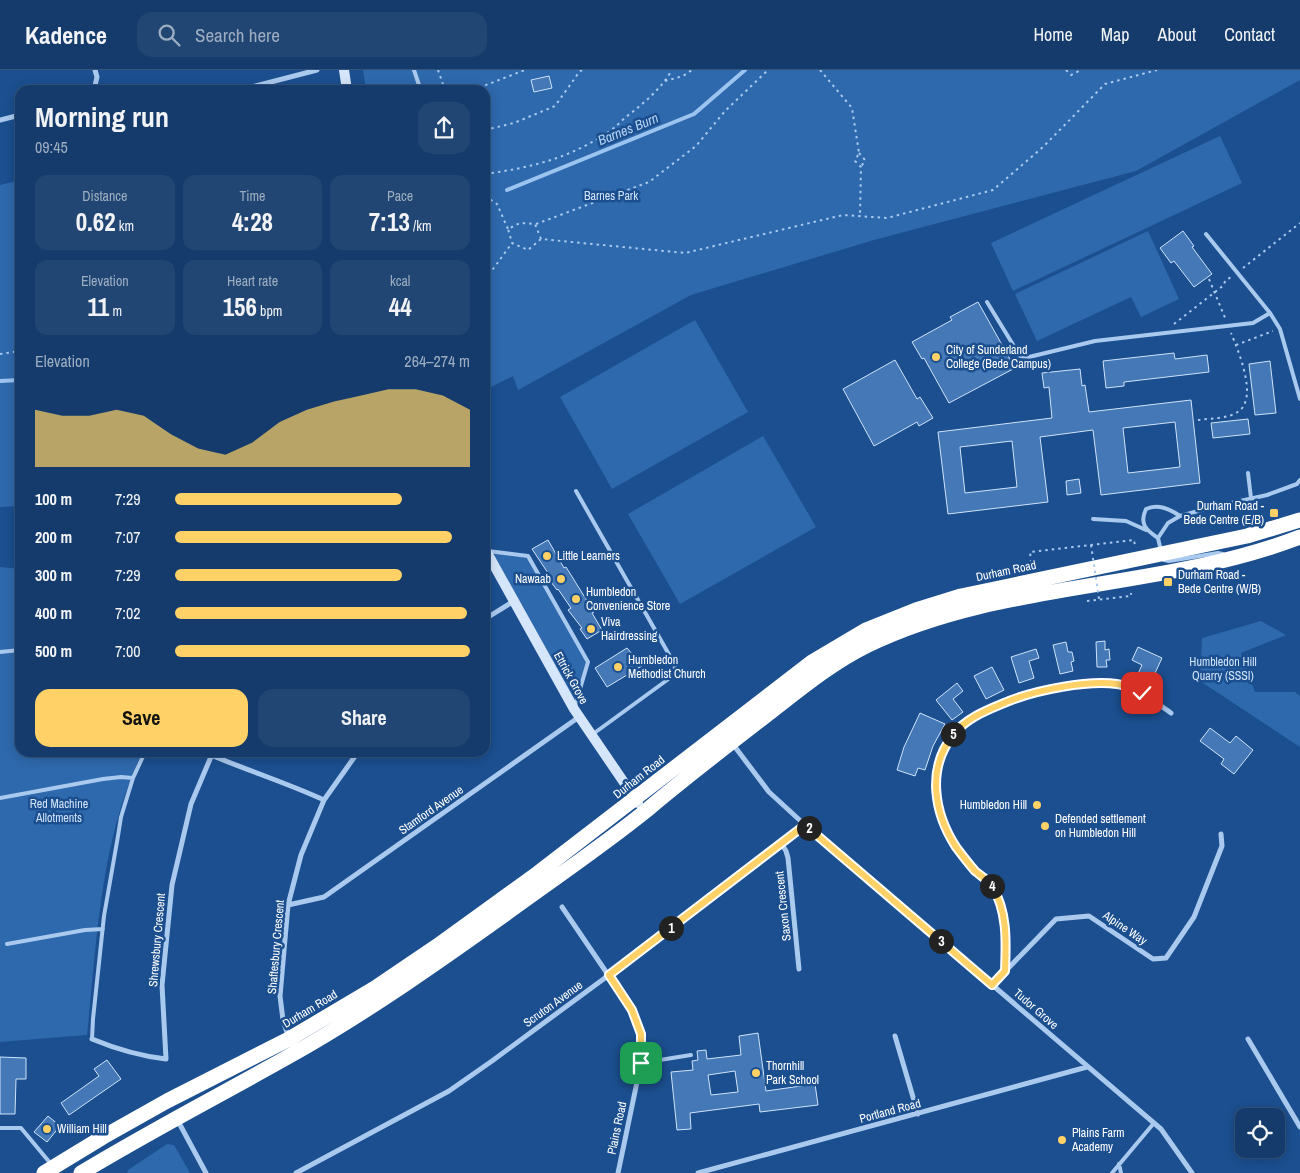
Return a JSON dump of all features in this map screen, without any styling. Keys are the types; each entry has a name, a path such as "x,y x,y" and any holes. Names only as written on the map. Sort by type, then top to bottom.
{"highway":[{"name":"Durham Road","path":"48,1170 167,1101 289,1039 375,988 640,806 683,779 727,736 812,662 866,630 916,610 961,596 1247,536 1300,520"},
{"name":"Durham Road","path":"727,736 864,647 924,622 964,610 1234,557 1300,537"},
{"name":"Durham Road","path":"81,1173 308,1045 382,1000 445,957 640,806"},
{"path":"167,1101 176,1118"}],"street":[{"path":"95,70 97,77 95,85"},
{"path":"259,85 317,70"},
{"path":"344,70 346,85"},
{"path":"0,120 15,116"},
{"name":"Ettrick Grove","path":"490,559 576,713 640,806"},
{"path":"490,616 514,601"},
{"path":"1005,971 1006,930 1000,904 992,885 975,870 957,848 942,823 936,799 935,775 943,752 954,734 970,720 986,711 1020,697 1089,683 1119,684 1142,693 1171,713"},
{"name":"Stamford Avenue","path":"288,905 324,897 576,713"},
{"name":"Tudor Grove","path":"727,736 769,792 805,825 1161,1129 1192,1173"},
{"name":"Shrewsbury Crescent","path":"92,1039 138,1055 166,1059 162,986 172,885 191,804 211,757"},
{"path":"218,757 241,768 269,776 324,800"},
{"name":"Shaftesbury Crescent","path":"289,1039 282,1020 280,996 288,905 301,855 324,800 354,757"},
{"name":"Scruton Avenue","path":"296,1173 449,1091 609,975 805,825"},
{"name":"Alpine Way","path":"992,985 1056,919 1089,916 1153,959 1166,958 1194,918 1222,846 1221,834"},
{"name":"Saxon Crescent","path":"782,843 788,858 800,969"},
{"name":"Plains Road","path":"562,907 632,1010 641,1034 641,1063 618,1173"},
{"path":"895,1036 918,1114"},
{"path":"1248,1039 1300,1127"},
{"name":"Portland Road","path":"698,1173 1087,1067"},
{"path":"176,1118 206,1173"}],"lane":[{"path":"414,70 419,85"},
{"path":"1206,234 1270,313 1280,329 1300,399"},
{"path":"987,302 1020,356 1029,357 1095,341 1253,322 1270,313"},
{"path":"1248,473 1251,498"},
{"path":"1158,538 1168,523 1180,516 1251,498 1297,484 1300,480"},
{"path":"576,491 675,665 674,675 591,735"},
{"path":"1146,530 1143,516 1146,509 1152,506 1160,506 1180,516"},
{"path":"1093,518 1126,521 1146,530 1158,538 1164,560 1169,561 1218,553 1234,557"},
{"path":"490,551 528,556 588,662 576,713"},
{"path":"0,652 15,650"},
{"path":"92,1039 92,1019 103,929 121,817 133,778 143,757"},
{"path":"0,798 103,779 133,778"},
{"path":"7,944 85,930 103,929"},
{"path":"641,1063 691,1055"},
{"path":"1112,1173 1154,1123"},
{"path":"0,1128 21,1128 48,1170"},
{"path":"1119,1164 1121,1173"}],"path":[{"path":"438,70 443,85"},
{"path":"486,85 525,70"},
{"path":"490,129 514,123 554,106 580,71 583,70"},
{"path":"490,173 548,162 606,134 647,101 665,82 672,70"},
{"path":"665,82 683,76 692,70"},
{"path":"508,229 520,223 535,224 650,182 696,146 725,111 768,70"},
{"path":"820,70 852,108 859,152 865,160 860,167 860,216"},
{"path":"1066,70 1071,75 1081,70"},
{"path":"512,243 528,250 541,239 686,253 843,215 887,218 993,190 1043,147 1105,84 1157,70"},
{"path":"859,152 854,161 860,167"},
{"path":"490,199 497,204 512,243"},
{"path":"535,224 541,239"},
{"path":"490,273 512,243"},
{"path":"1198,420 1229,416 1241,410 1246,400 1243,362 1209,279"},
{"path":"1236,345 1280,329"},
{"path":"0,354 15,351"},
{"path":"1034,581 1030,552 1120,541"},
{"path":"1092,545 1099,600"}],"green space":[{"name":"Barnes Park","path":"363,70 1300,70 1300,80 1136,171 874,240 691,295 518,390 513,376 490,388 490,85 365,85"},
{"path":"1220,136 1242,183 1013,291 991,243"},
{"path":"15,181 15,506 0,507 0,185"},
{"path":"1148,231 1179,299 1141,317 1131,297 1037,341 1015,294"},
{"path":"695,320 748,412 612,489 560,397"},
{"path":"763,436 816,527 680,604 628,514"},
{"path":"490,551 528,556 588,662 574,709 490,559"},
{"name":"Red Machine Allotments","path":"0,567 15,568 15,757 140,757 128,786 117,821 102,891 87,1035 0,1042"},
{"name":"Humbledon Hill Quarry (SSSI)","path":"1261,621 1286,635 1241,653 1255,692 1295,692 1300,696 1300,747 1200,681 1202,638"},
{"path":"167,1144 174,1145 190,1173 127,1173 128,1170"}],"building":[{"path":"549,76 552,88 534,92 531,80"},
{"path":"1183,231 1212,274 1194,287 1174,261 1171,263 1160,248"},
{"path":"978,302 1015,368 949,403 924,358 922,359 912,342 952,320 950,317"},
{"path":"1174,353 1175,359 1207,355 1209,372 1124,382 1124,386 1106,388 1103,361"},
{"path":"895,360 917,399 920,397 933,418 919,426 917,422 874,446 843,389"},
{"path":"1270,361 1276,413 1255,415 1249,364"},
{"path":"1080,369 1082,386 1085,385 1089,412 1191,400 1200,483 1101,495 1093,430 1040,437 1048,502 948,514 938,432 1052,418 1049,387 1044,388 1042,373","holes":["1175,422 1180,467 1128,473 1123,428","1012,441 1017,487 965,493 960,447"]},
{"path":"1248,419 1250,434 1213,438 1211,423"},
{"path":"1079,479 1081,493 1067,495 1066,481"},
{"path":"548,540 564,568 566,567 594,612 592,613 602,630 587,639 580,629 582,628 568,610 571,608 548,578 550,576 532,549"},
{"path":"1105,641 1105,650 1109,649 1110,660 1106,660 1107,667 1097,667 1096,642"},
{"path":"1066,642 1068,652 1072,652 1074,661 1071,662 1073,671 1060,674 1053,645"},
{"path":"1138,647 1162,658 1150,684 1136,678 1142,665 1132,660"},
{"name":"Humbledon Methodist Church","path":"627,648 642,666 607,687 595,668"},
{"path":"1036,649 1039,658 1029,661 1034,678 1019,683 1011,657"},
{"path":"992,667 1004,690 986,699 974,676"},
{"path":"957,683 963,691 953,699 963,712 952,720 936,700"},
{"path":"920,713 945,724 933,746 925,770 918,768 915,776 897,770 904,747"},
{"path":"1210,728 1230,743 1236,736 1253,750 1234,774 1221,764 1224,759 1200,741"},
{"path":"758,1033 766,1091 815,1084 818,1105 760,1112 759,1104 690,1113 691,1129 677,1130 671,1072 693,1070 692,1061 698,1060 697,1051 706,1050 707,1059 741,1055 739,1036","holes":["735,1071 738,1092 711,1095 708,1075"]},
{"path":"0,1057 26,1058 26,1079 16,1079 15,1114 0,1114"},
{"path":"107,1060 121,1079 69,1115 61,1103 99,1076 94,1069"},
{"name":"William Hill","path":"48,1116 60,1126 47,1142 34,1132"}],"waterway":[{"name":"Barnes Burn","path":"507,190 694,114 745,70"},
{"name":"Barnes Burn","path":"0,381 15,380"}],"place":[{"name":"City of Sunderland College (Bede Campus)","path":"936,357"},
{"name":"Durham Road - Bede Centre (E/B)","path":"1274,513"},
{"name":"Little Learners","path":"547,556"},
{"name":"Nawaab","path":"561,579"},
{"name":"Durham Road - Bede Centre (W/B)","path":"1168,582"},
{"name":"Humbledon Convenience Store","path":"576,599"},
{"name":"Viva Hairdressing","path":"591,629"},
{"name":"Humbledon Methodist Church","path":"618,667"},
{"name":"Humbledon Hill","path":"1037,805"},
{"name":"Defended settlement on Humbledon Hill","path":"1045,826"},
{"name":"Thornhill Park School","path":"756,1073"},
{"name":"William Hill","path":"47,1129"},
{"name":"Plains Farm Academy","path":"1062,1140"}],"route":[{"path":"641,1063 641,1034 632,1010 609,975 805,825 992,985 1005,971 1006,930 1000,904 992,885 975,870 957,848 942,823 936,799 935,775 943,752 954,734 970,720 1020,697 1089,683 1119,684 1142,693"}]}
